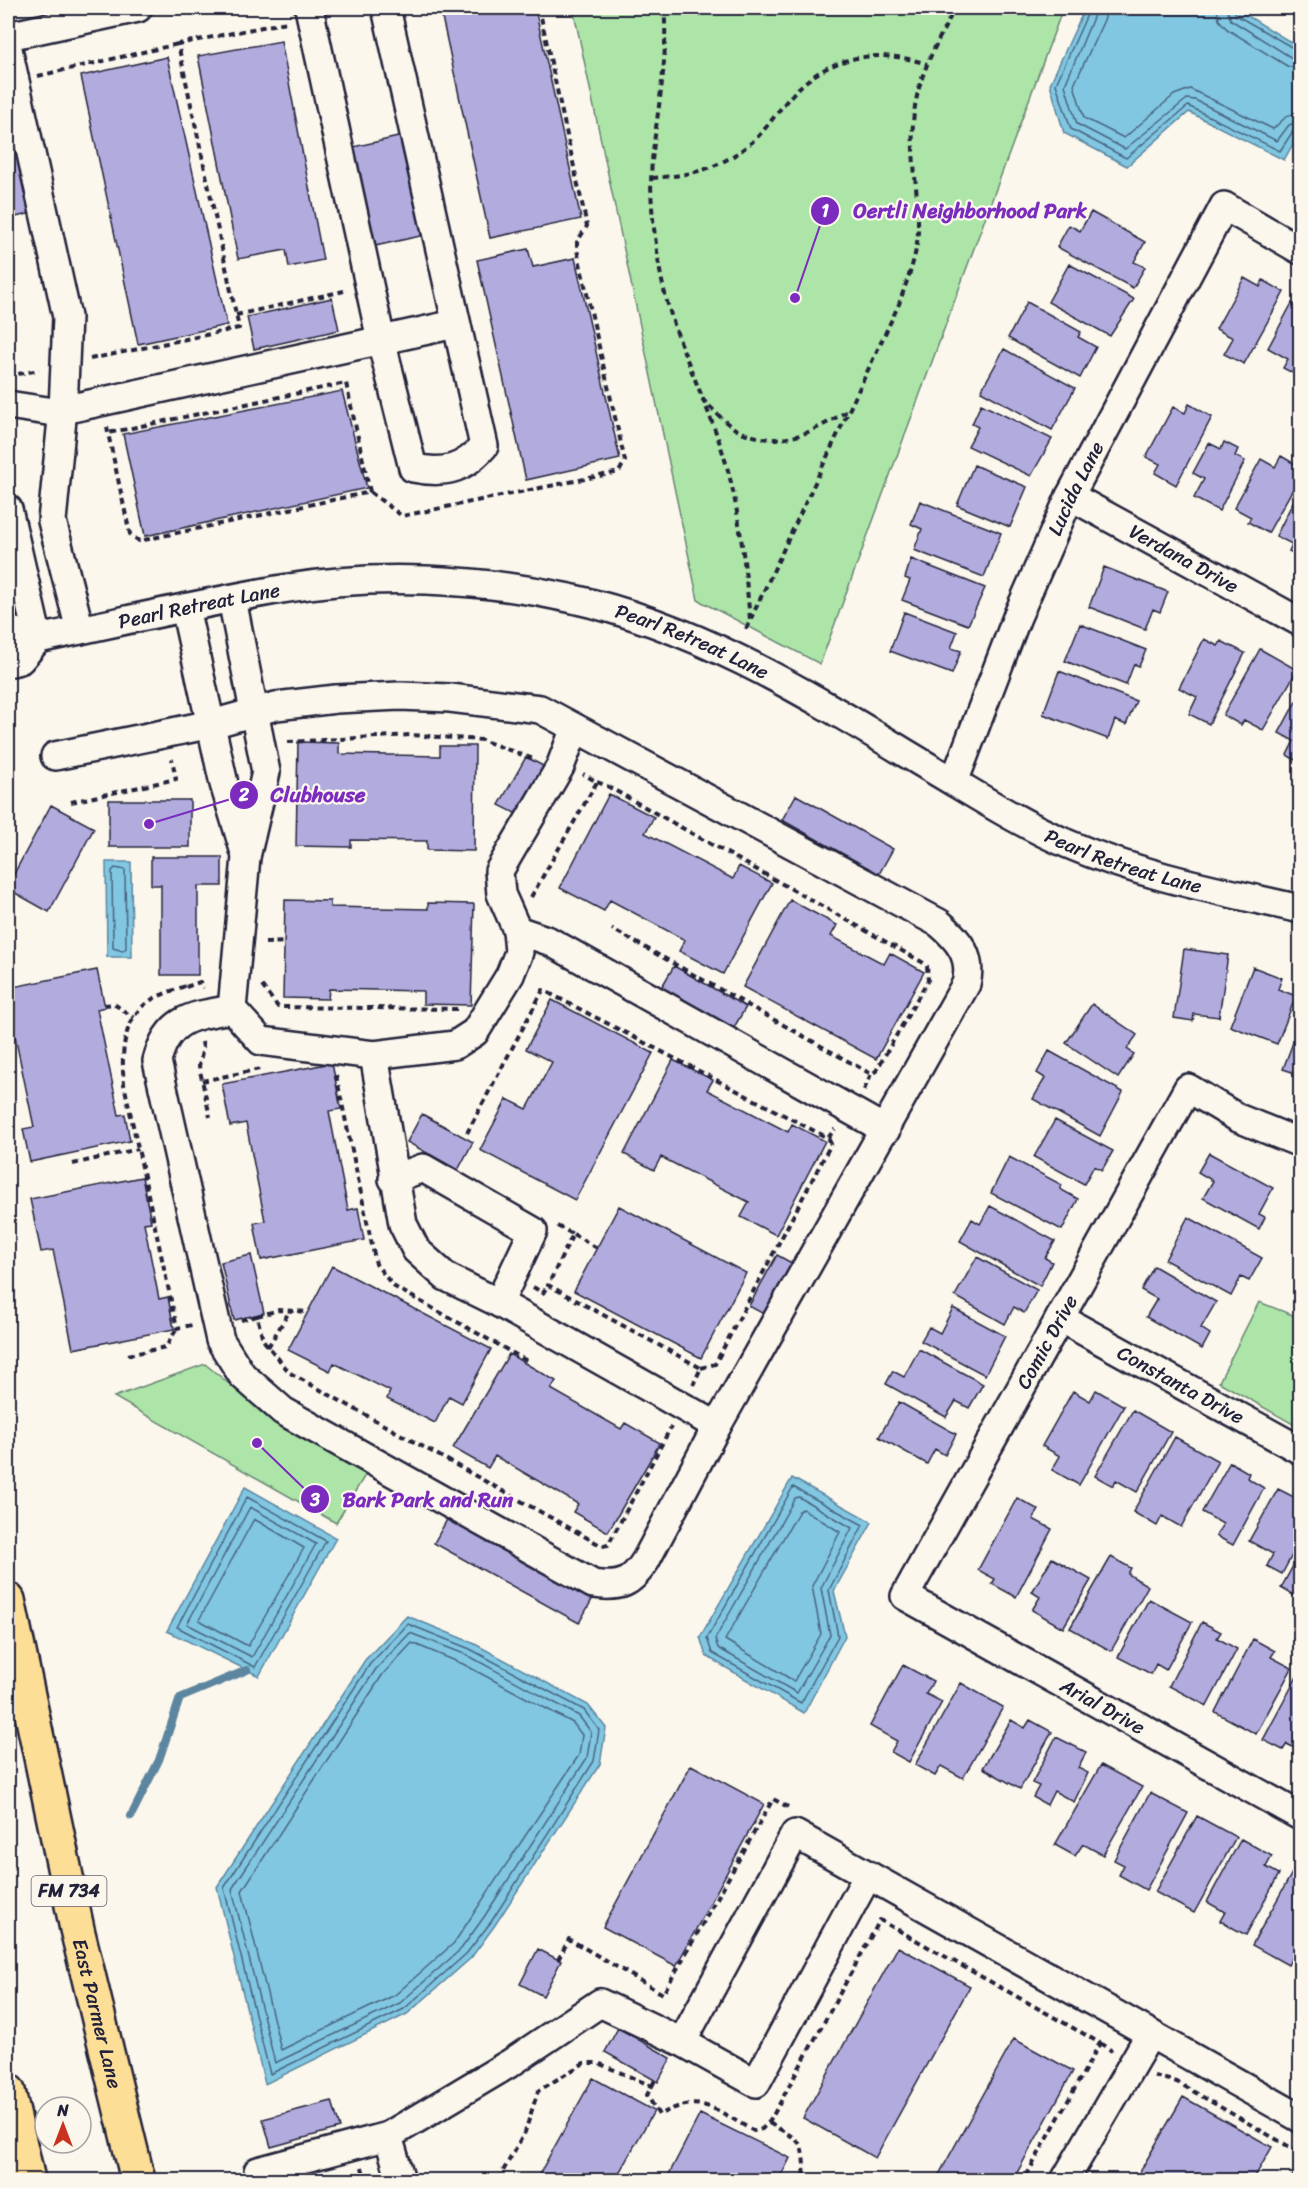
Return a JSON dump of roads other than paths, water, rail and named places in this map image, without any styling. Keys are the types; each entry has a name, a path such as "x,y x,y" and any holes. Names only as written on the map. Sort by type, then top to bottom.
{"main road":[{"name":"East Parmer Lane","path":"8,1600 77,1929 138,2181"},
{"path":"8,2091 28,2181"}],"street":[{"path":"8,36 138,8"},
{"path":"300,14 413,468 435,472 469,463 484,446 386,8"},
{"path":"8,49 67,317 63,410 52,521 80,630"},
{"name":"Lucida Lane","path":"954,782 1017,617 1070,496 1224,206 1300,249"},
{"path":"8,405 54,412 455,324"},
{"name":"Verdana Drive","path":"1070,496 1300,622"},
{"path":"8,509 38,639 20,660 8,663"},
{"name":"Pearl Retreat Lane","path":"8,630 38,639 185,608 326,583 419,581 521,589 619,611 675,630 751,663 954,782 1058,839 1108,859 1183,881 1300,909"},
{"path":"232,599 266,772 246,857 232,1009 261,1041 374,1055 455,1045 475,1032 510,975 519,952 517,930 501,894 500,871 560,767 575,728"},
{"path":"185,608 224,784 246,857"},
{"path":"55,756 212,724 276,706 336,699 400,696 450,698 540,709 939,922 956,937 968,961 966,984 886,1130 717,1426 638,1574 616,1587 593,1584 284,1411 242,1376 220,1340 157,1061 162,1040 190,1016 232,1009"},
{"path":"517,930 549,941 886,1130"},
{"path":"374,1055 393,1179 403,1224 416,1250 446,1277 499,1303 717,1426"},
{"name":"Comic Drive","path":"905,1596 1188,1088 1238,1118 1300,1143"},
{"path":"393,1179 423,1168 533,1231 499,1303"},
{"name":"Constanta Drive","path":"1060,1318 1300,1450"},
{"name":"Arial Drive","path":"905,1596 1300,1816"},
{"path":"682,2042 795,1833 1300,2118"},
{"path":"258,2171 388,2136 512,2062 600,2003 682,2042 756,2083 868,1875"},
{"path":"1065,2181 1150,2034"},
{"path":"388,2136 401,2181"}],"water":[{"path":"1085,8 1235,8 1300,48 1300,131 1284,160 1189,112 1127,166 1064,133 1050,84"},
{"path":"106,862 131,862 132,957 107,957"},
{"path":"792,1478 872,1522 834,1591 845,1636 804,1713 706,1656 700,1637"},
{"path":"245,1487 336,1538 259,1676 167,1631"},
{"path":"407,1616 473,1643 588,1705 606,1728 600,1764 471,1958 407,2014 265,2084 217,1887 365,1660"}],"waterway":[{"path":"131,1816 159,1760 180,1698 247,1670"}],"place":[{"name":"Oertli Neighborhood Park","path":"795,298"},
{"name":"Clubhouse","path":"149,824"},
{"name":"Bark Park and Run","path":"257,1443"}]}
